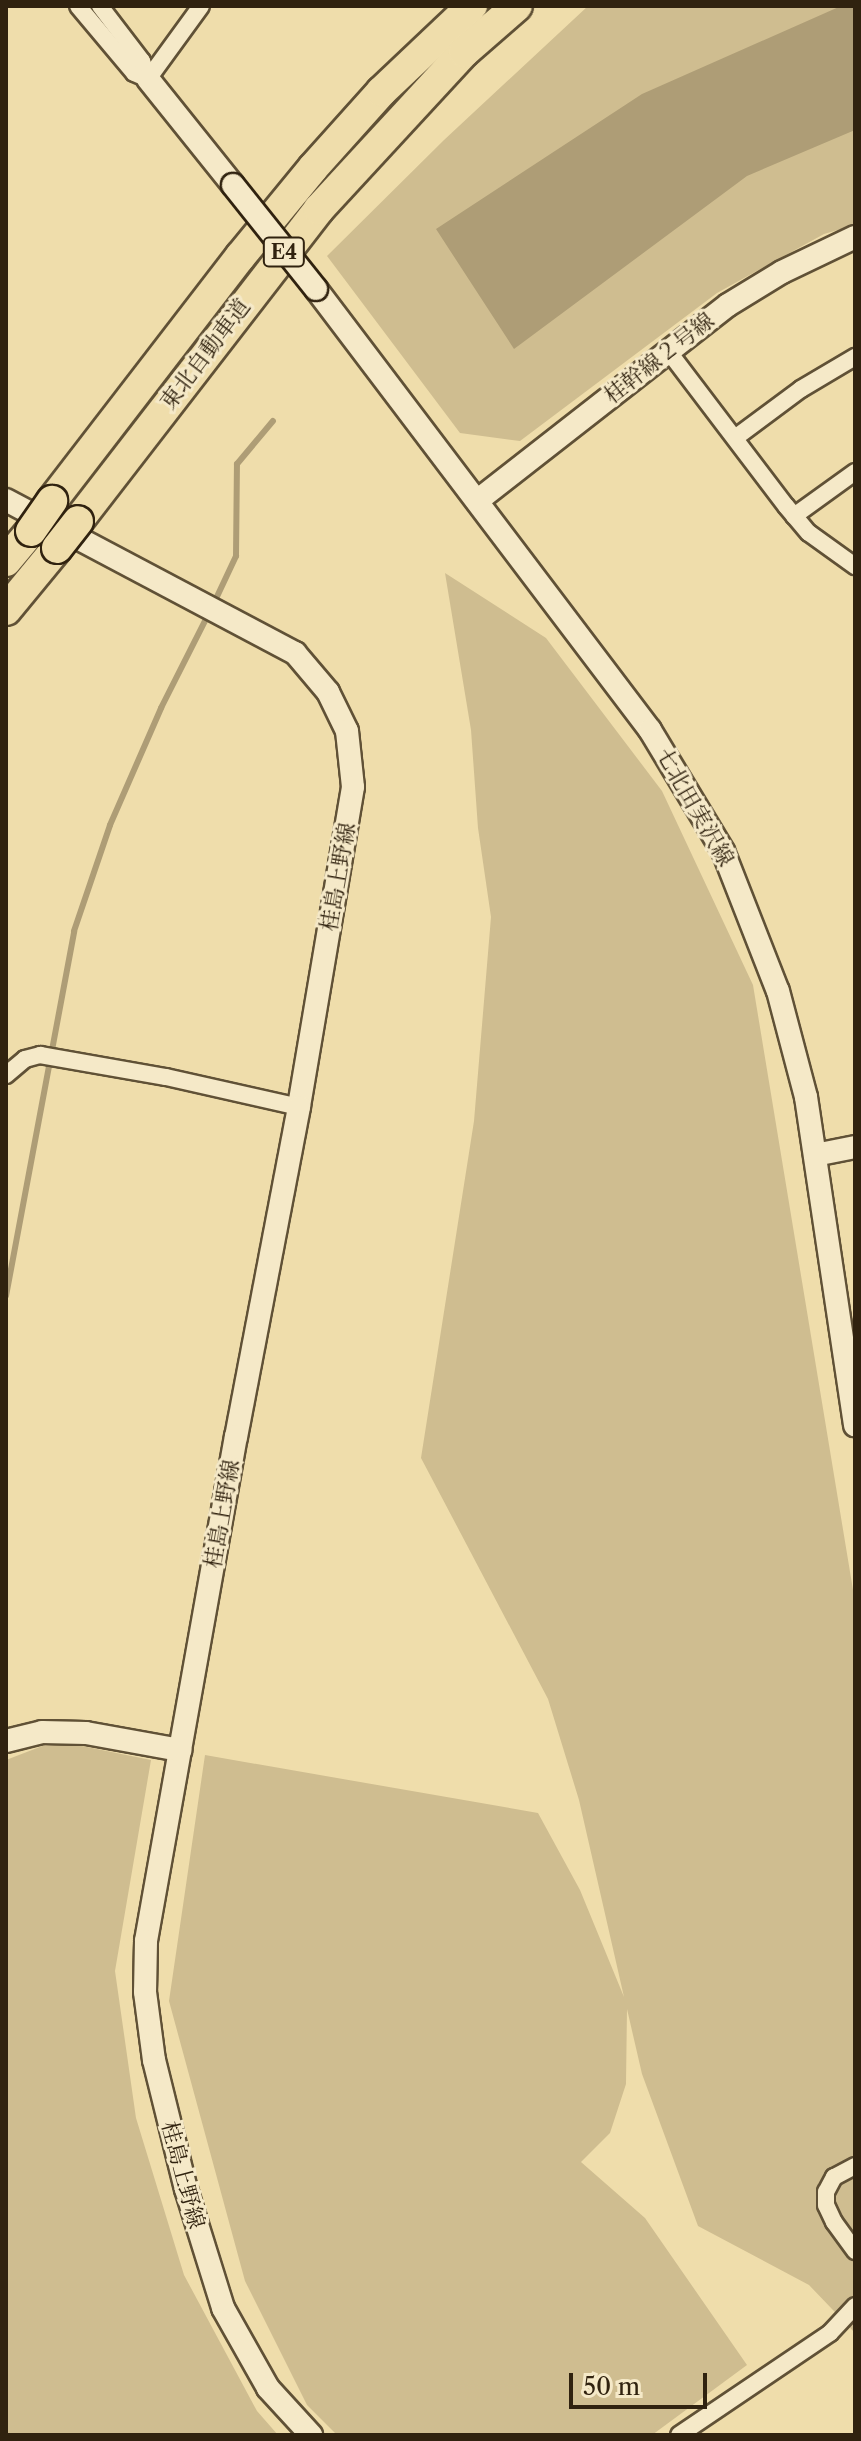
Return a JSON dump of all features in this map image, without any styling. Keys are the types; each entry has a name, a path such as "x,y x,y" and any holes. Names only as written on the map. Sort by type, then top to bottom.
{"highway":[{"name":"東北自動車道","path":"6,561 240,257 313,168 382,91 472,6"},
{"name":"東北自動車道","path":"6,610 319,209 453,63 517,6"}],"street":[{"path":"78,6 134,73 148,79"},
{"path":"100,6 142,61 148,79"},
{"path":"148,79 199,7"},
{"name":"七北田実沢線","path":"148,79 316,289 650,730 723,851 778,991 806,1097 855,1425"},
{"name":"桂幹線２号線","path":"477,501 754,289 855,237"},
{"path":"669,352 794,516 809,533 855,566"},
{"path":"735,438 801,389 855,357"},
{"path":"794,516 855,472"},
{"name":"桂島上野線","path":"6,500 295,653 328,692 347,731 353,787 299,1107 146,1941 145,1992 154,2060 186,2189 223,2308 268,2388 311,2435"},
{"path":"6,1075 25,1059 40,1055 166,1077 299,1107"},
{"path":"815,1155 855,1147"},
{"path":"6,1741 42,1732 86,1733 180,1750"},
{"path":"855,2166 834,2177 826,2192 826,2205 855,2251"},
{"path":"679,2435 830,2333 855,2306"}],"shaded area":[{"path":"588,6 855,6 855,225 824,234 717,293 520,441 460,433 327,256 444,140"},
{"path":"841,6 855,6 855,130 747,176 514,349 436,229 642,94"},
{"path":"445,573 546,638 662,791 753,985 855,1602 855,2333 809,2285 698,2226 642,2074 627,2009 626,2084 610,2133 581,2162 645,2218 747,2365 652,2435 337,2435 307,2405 245,2281 169,2001 205,1755 538,1813 580,1890 624,1997 579,1800 548,1699 421,1458 474,1121 491,917 478,828 471,730"},
{"path":"45,1745 82,1746 151,1760 115,1971 136,2118 184,2275 257,2411 278,2435 6,2435 6,1760"}],"waterway":[{"path":"214,603 236,556 237,464 273,421"},
{"path":"6,1296 74,931 110,825 161,708 209,613"}]}
